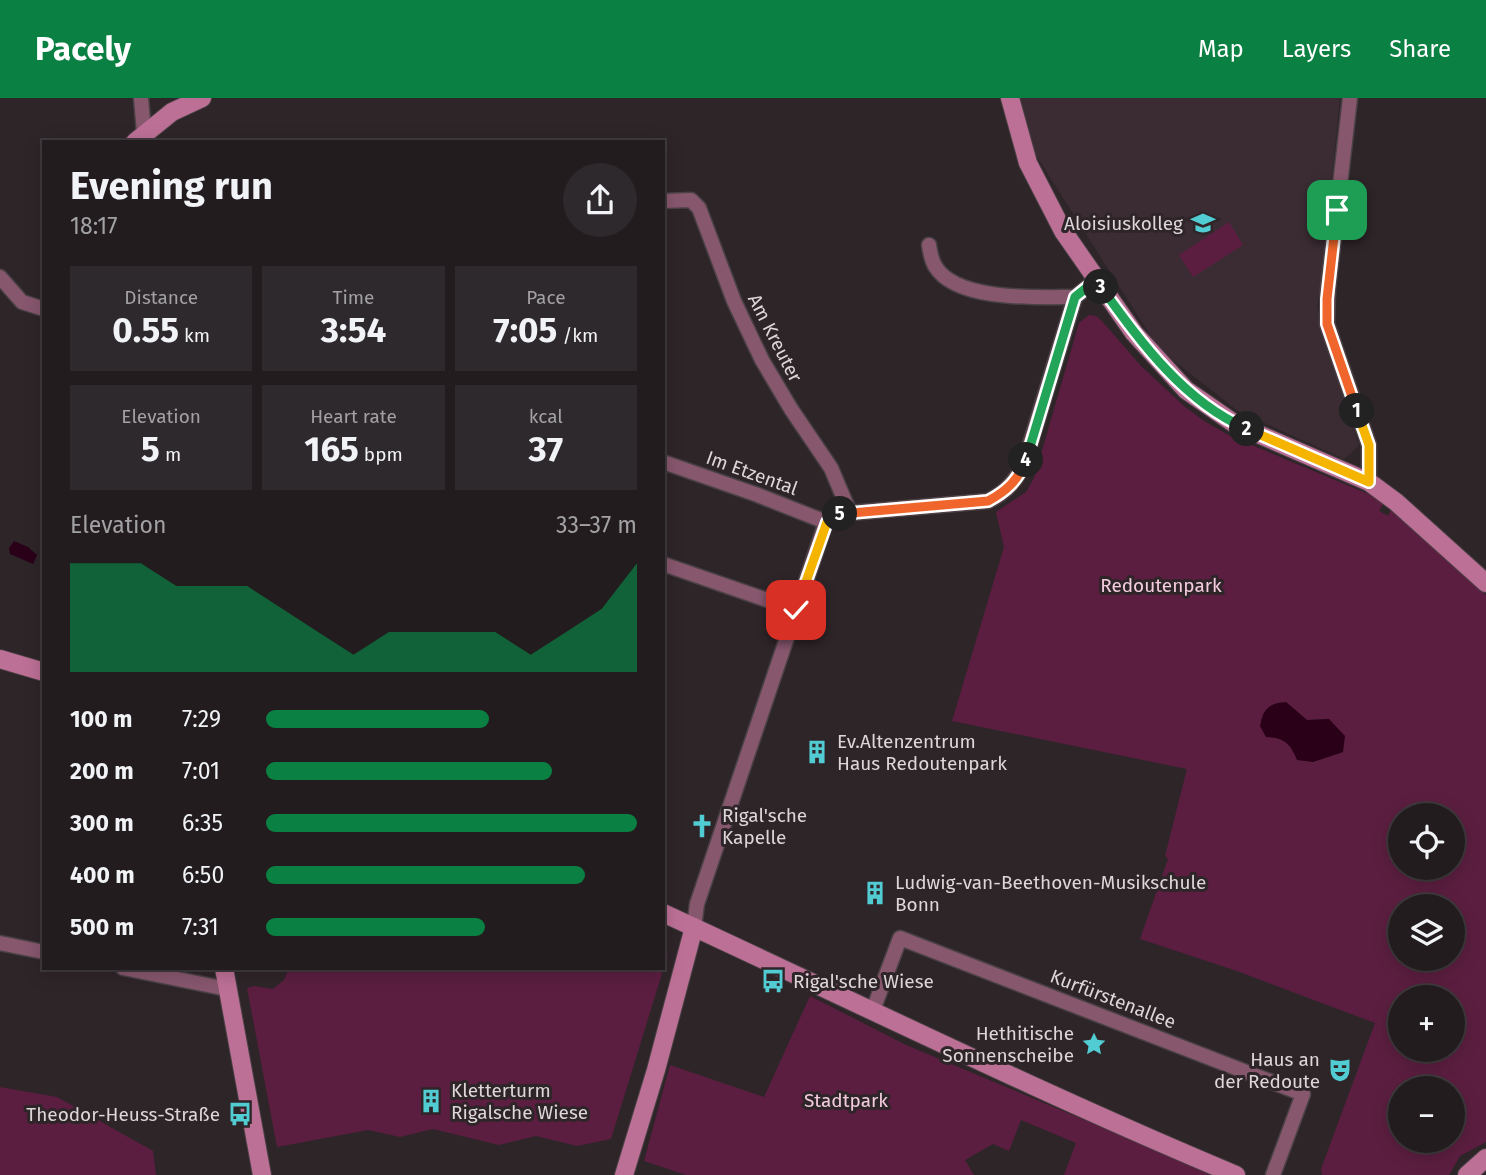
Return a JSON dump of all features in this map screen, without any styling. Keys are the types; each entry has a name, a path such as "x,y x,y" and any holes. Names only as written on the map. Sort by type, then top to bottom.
{"street":[{"path":"139,137 141,98"},
{"path":"139,137 173,112 202,98"},
{"path":"1010,98 1028,163 1063,231 1134,333 1186,390 1236,424 1369,482 1396,502 1486,583"},
{"path":"1350,98 1328,289 1327,324 1369,445 1369,482"},
{"name":"Am Kreuter","path":"665,201 691,200 699,208 734,301 762,360 791,410 831,468 850,513"},
{"path":"929,244 935,265 956,284 975,290 1018,296 1075,297"},
{"path":"0,277 22,302 42,308"},
{"path":"624,1175 694,927 697,904 827,522 837,515 850,513 988,501 1005,492 1016,480 1024,464 1075,297 1096,280"},
{"name":"Im Etzental","path":"665,463 827,522"},
{"path":"665,565 796,610"},
{"path":"0,659 42,671"},
{"path":"665,914 873,1010 1001,1073 1236,1175"},
{"name":"Kurfürstenallee","path":"873,1010 900,938 1303,1094 1273,1175"},
{"path":"0,943 42,952"},
{"path":"133,970 227,989"},
{"path":"224,970 262,1175"},
{"path":"1466,1175 1486,1157"}],"shaded area":[{"name":"Aloisiuskolleg","path":"1019,98 1340,98 1317,307 1359,446 1344,459 1238,411 1159,349 1034,152"},
{"path":"14,541 28,547 37,555 33,564 10,554 9,548"},
{"path":"1286,702 1307,720 1329,719 1345,736 1343,752 1313,762 1297,760 1286,742 1266,737 1260,726 1265,711 1275,704"}],"green space":[{"path":"1229,222 1243,245 1193,277 1179,255"},
{"name":"Redoutenpark","path":"1089,315 1096,316 1141,366 1204,421 1230,436 1385,501 1379,511 1388,516 1393,505 1414,531 1486,595 1486,1142 1460,1156 1449,1175 1322,1175 1321,1169 1375,1023 1237,971 1140,939 1168,859 1165,856 1187,769 952,721 1004,547 996,512 1026,492 1034,478 1079,323","holes":["1286,702 1307,720 1329,719 1343,752 1313,762 1297,759 1292,747 1282,738"]},
{"path":"288,970 663,970 611,1139 577,1146 536,1136 499,1145 433,1129 400,1137 368,1130 277,1147 247,988 254,986 273,989 284,980"},
{"name":"Stadtpark","path":"810,996 906,1045 1215,1175 1064,1175 1076,1143 1021,1120 1009,1151 993,1144 965,1160 974,1175 686,1175 644,1161 670,1065 764,1097"},
{"path":"0,1087 57,1097 153,1151 156,1175 0,1175"}],"place":[{"name":"Aloisiuskolleg","path":"1203,223"},
{"name":"Ev.Altenzentrum Haus Redoutenpark","path":"817,752"},
{"name":"Rigal'sche Kapelle","path":"702,826"},
{"name":"Ludwig-van-Beethoven-Musikschule Bonn","path":"875,893"},
{"name":"Rigal'sche Wiese","path":"773,981"},
{"name":"Hethitische Sonnenscheibe","path":"1094,1044"},
{"name":"Haus an der Redoute","path":"1340,1070"},
{"name":"Kletterturm Rigalsche Wiese","path":"431,1101"},
{"name":"Theodor-Heuss-Straße","path":"240,1114"}],"route":[{"path":"796,610 827,522 837,515 988,501 1005,492 1016,480 1024,464 1075,297 1096,280 1134,333 1159,362 1186,390 1210,408 1236,424 1369,482 1369,445 1327,324 1327,299 1337,210"}]}
